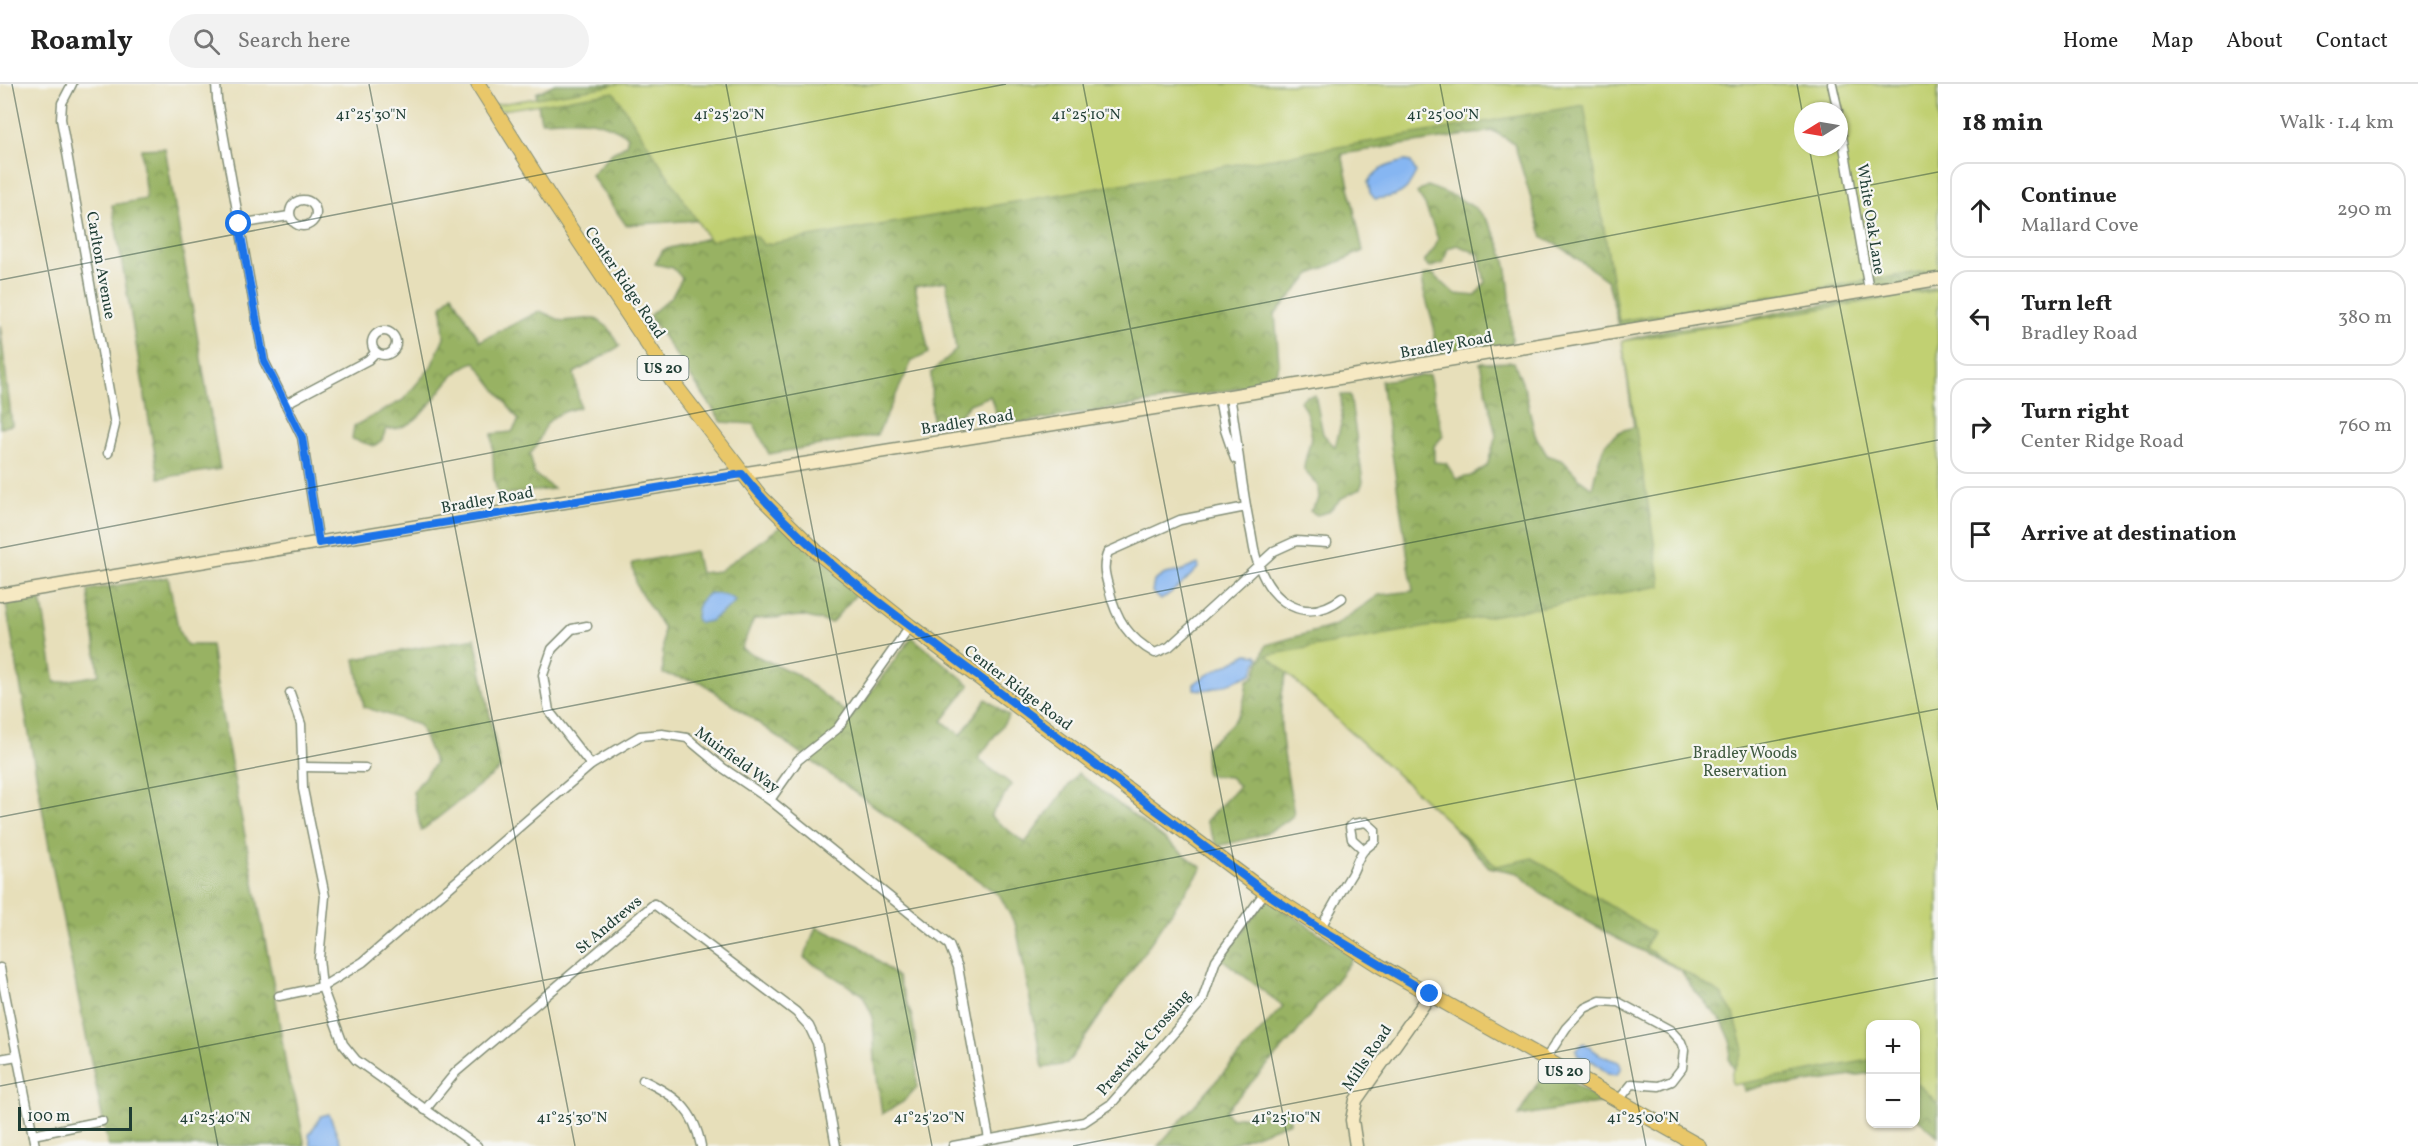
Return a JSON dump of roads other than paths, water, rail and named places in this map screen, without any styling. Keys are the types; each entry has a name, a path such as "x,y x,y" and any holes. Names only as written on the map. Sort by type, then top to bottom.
{"main road":[{"name":"Center Ridge Road","path":"478,84 549,196 672,381 760,497 818,553 910,626 1265,892 1320,929 1430,994 1617,1102 1699,1146"}],"street":[{"name":"Carlton Avenue","path":"72,84 62,103 61,119 116,424 108,453"},
{"path":"216,84 264,361 303,442 319,543"},
{"path":"1832,84 1836,102"},
{"name":"White Oak Lane","path":"1846,156 1869,290"},
{"path":"239,224 289,216"},
{"name":"Bradley Road","path":"0,595 1938,279"},
{"path":"285,404 368,360 376,352"},
{"path":"1225,397 1226,430 1239,472 1258,564 1273,590 1289,607 1307,610 1323,609 1342,598"},
{"path":"1246,507 1180,520 1108,552 1103,568 1113,608 1127,632 1141,645 1155,653 1162,651 1274,552 1296,541 1327,543"},
{"path":"587,626 572,629 552,649 543,675 549,711 591,765"},
{"path":"770,800 798,760 837,729 910,626"},
{"path":"290,693 301,724 303,789 325,896 319,958 322,987 343,1044 356,1059 477,1146"},
{"name":"Muirfield Way","path":"279,996 322,987 363,962 591,765 640,735 662,734 687,738 723,768 770,800 949,945 958,967 989,1139"},
{"path":"304,767 365,768"},
{"path":"1320,929 1364,850"},
{"name":"Prestwick Crossing","path":"953,1146 1084,1122 1111,1104 1202,1001 1216,960 1265,892"},
{"name":"St Andrews","path":"425,1110 456,1072 654,904 796,1012 809,1026 817,1043 836,1146"},
{"path":"0,968 35,1146"},
{"name":"Mills Road","path":"1356,1146 1352,1120 1356,1100 1430,994"},
{"path":"1545,1060 1569,1024 1585,1008 1600,1001 1622,1004 1672,1032 1681,1042 1684,1050 1683,1064 1678,1075 1662,1085 1632,1084 1617,1102"},
{"path":"0,1059 17,1056"},
{"path":"643,1080 668,1092 686,1108 698,1129 701,1146"},
{"path":"33,1135 102,1121"}],"water":[{"path":"1405,161 1411,162 1416,172 1409,185 1400,193 1375,199 1370,193 1368,182 1384,167"},
{"path":"1198,564 1199,567 1181,585 1161,600 1152,592 1154,581 1165,574"},
{"path":"710,593 727,596 735,601 710,621 700,623 696,620 698,608 703,598"},
{"path":"1247,654 1257,655 1259,658 1252,674 1216,688 1194,689 1194,684 1200,679"},
{"path":"1584,1043 1602,1056 1619,1062 1621,1067 1617,1075 1608,1074 1594,1062 1578,1056 1576,1050"},
{"path":"329,1114 342,1146 311,1146 309,1135 321,1116"}],"park label":[{"name":"Bradley Woods Reservation","path":"1745,761"}]}
